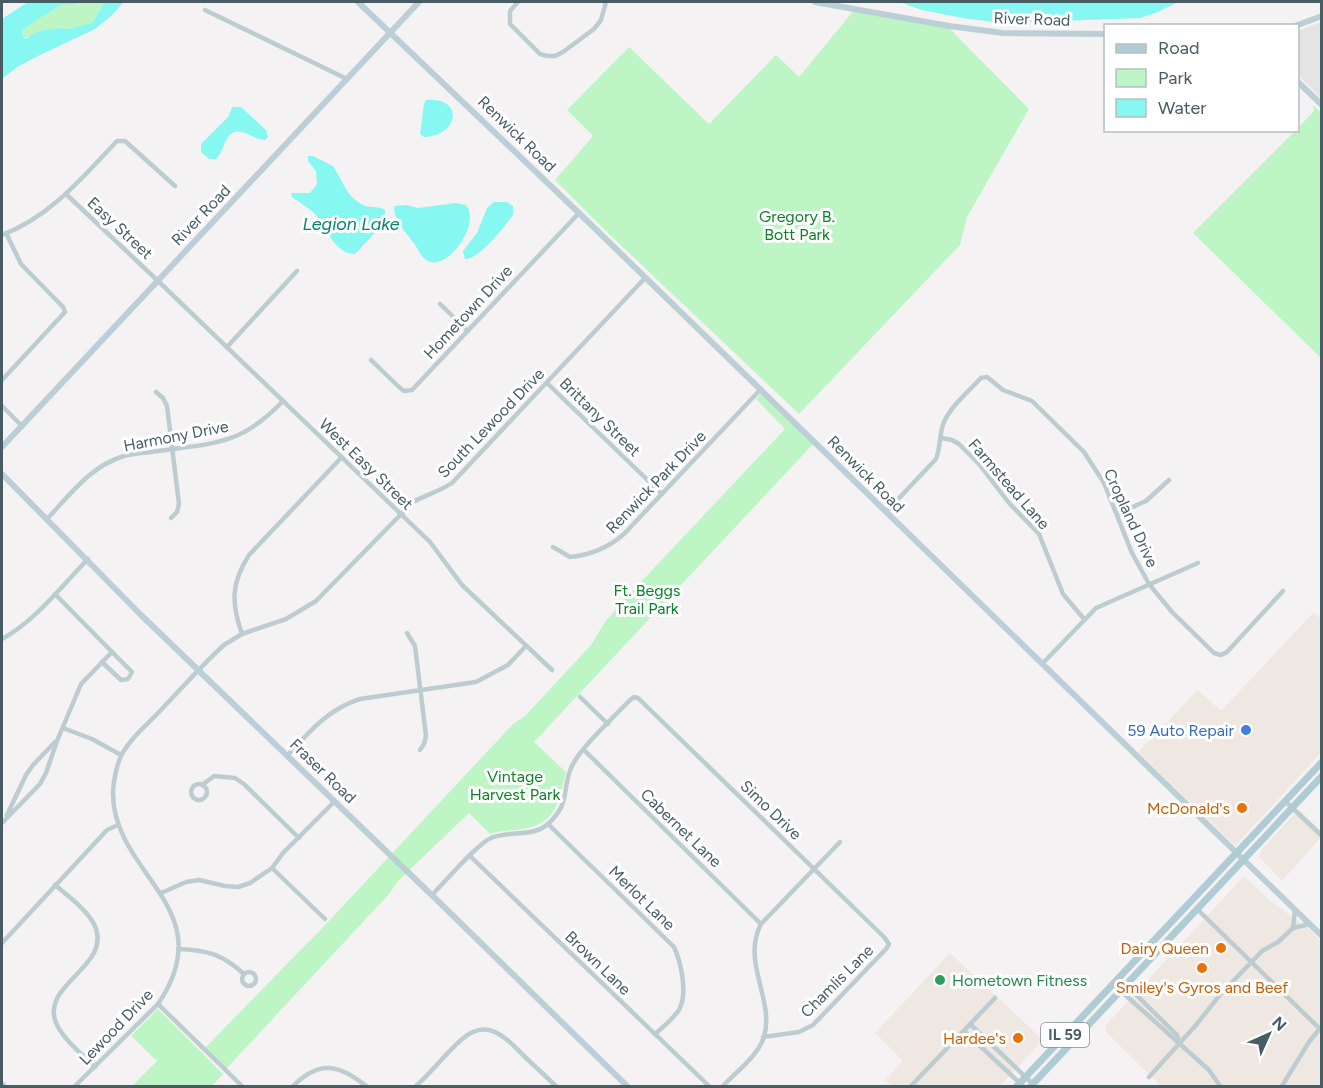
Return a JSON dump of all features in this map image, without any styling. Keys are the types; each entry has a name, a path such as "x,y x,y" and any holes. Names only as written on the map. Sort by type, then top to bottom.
{"main road":[{"name":"IL 59","path":"1020,1085 1322,762"},
{"name":"IL 59","path":"1031,1085 1322,776"}],"street":[{"name":"Renwick Road","path":"358,2 761,389 1322,936"},
{"name":"River Road","path":"2,447 419,2"},
{"path":"518,2 510,11 510,24 540,54 547,56 563,52 594,29 601,21 606,2"},
{"name":"River Road","path":"815,2 949,26 1003,33 1104,34"},
{"path":"206,10 347,78"},
{"path":"1299,25 1322,16"},
{"path":"1299,83 1322,105"},
{"path":"2,380 65,312 63,307 21,264 4,234 34,218 67,195 117,141 125,141 175,186"},
{"name":"Easy Street","path":"67,195 158,279"},
{"name":"Hometown Drive","path":"371,360 400,388 412,390 579,213"},
{"path":"227,347 297,271"},
{"name":"South Lewood Drive","path":"198,671 224,645 242,634 286,619 316,601 413,502 452,483 645,278"},
{"name":"West Easy Street","path":"158,279 430,542 462,585 552,670"},
{"path":"440,304 468,331"},
{"name":"Cropland Drive","path":"942,438 944,420 981,378 987,377 1003,390 1032,400 1072,438 1095,467 1132,553 1149,584 1172,612 1214,653 1221,655 1227,652 1283,591"},
{"name":"Brittany Street","path":"547,383 662,494"},
{"name":"Renwick Park Drive","path":"553,547 570,557 582,556 612,544 761,389"},
{"path":"156,392 163,398 166,406 179,504 177,512 171,518"},
{"name":"Harmony Drive","path":"47,519 85,480 106,464 121,457 233,439 265,419 283,401"},
{"path":"2,406 22,426"},
{"path":"886,513 936,459 942,438"},
{"name":"Farmstead Lane","path":"942,438 959,444 979,464 1009,503 1039,534 1063,594 1084,619"},
{"path":"242,634 235,607 235,590 239,572 249,555 341,458"},
{"name":"Fraser Road","path":"2,474 198,671 432,895 626,1086"},
{"path":"1117,514 1146,501 1169,480"},
{"path":"2,639 15,632 88,560"},
{"path":"1042,664 1095,608 1198,562"},
{"path":"55,594 130,668 131,676 128,680 121,680 102,662"},
{"path":"407,633 415,646 426,736 420,750"},
{"path":"287,756 323,718 346,703 476,682 508,665 526,646"},
{"path":"4,821 40,784 81,684 112,651"},
{"name":"Lewood Drive","path":"75,1086 158,1004 173,978 178,949 175,923 161,893 118,825 113,797 114,783 122,755 135,737 198,671"},
{"path":"432,895 481,844 492,838 537,831 548,824 564,803 571,767 608,724 580,697"},
{"name":"Simo Drive","path":"608,724 634,697 641,700 889,944"},
{"path":"63,728 122,755"},
{"path":"4,821 26,775 57,741"},
{"name":"Cabernet Lane","path":"584,750 762,924"},
{"path":"202,785 214,776 235,778 299,838"},
{"path":"161,893 186,882 199,880 225,886 238,887 250,884 272,868 334,801"},
{"path":"1285,801 1322,836"},
{"name":"Merlot Lane","path":"548,824 674,947 682,987 681,1004 674,1016 655,1034"},
{"path":"2,943 108,831 118,825"},
{"path":"723,1086 754,1054 764,1037 765,1021 753,950 756,935 762,924 840,842"},
{"name":"Brown Lane","path":"470,856 709,1086"},
{"path":"272,868 325,919"},
{"path":"55,885 88,916 97,932 98,942 94,954 64,987 58,996 54,1014 56,1024 62,1032 94,1066"},
{"path":"1197,909 1320,1027 1282,1086"},
{"path":"1293,928 1295,910"},
{"path":"1149,1077 1206,1010 1262,951 1278,942 1293,928 1310,924"},
{"name":"Chamlis Lane","path":"764,1037 799,1032 815,1023 886,950 889,944"},
{"path":"178,949 213,953 230,961 244,974"},
{"path":"1116,981 1172,1039 1180,1042 1209,1070 1220,1086"},
{"path":"911,1086 995,998"},
{"path":"158,1004 242,1086"},
{"path":"970,1024 1026,1077 1031,1085"},
{"path":"416,1086 459,1041 482,1029 497,1032 507,1039 556,1086"},
{"path":"964,1030 1020,1085"},
{"path":"293,1086 310,1072 329,1067 352,1075 366,1086"},
{"path":"2,1083 5,1086"}],"shaded area":[{"path":"1321,22 1321,98 1299,76 1299,31"},
{"path":"1314,612 1321,619 1321,753 1235,846 1138,752 1198,690 1221,711"},
{"path":"1299,809 1321,831 1321,837 1282,881 1259,857 1262,849"},
{"path":"1244,876 1268,899 1310,930 1321,942 1321,1086 1161,1086 1106,1032 1106,1025"},
{"path":"950,953 1043,1040 1000,1086 892,1086 885,1080 903,1061 875,1033"}],"green space":[{"path":"105,2 92,23 67,29 39,31 22,38 24,29 41,16 63,4"},
{"name":"Gregory B. Bott Park","path":"855,9 948,27 1029,109 967,217 960,245 799,414 555,180 593,136 567,110 629,47 709,124 776,55 799,77"},
{"path":"1313,105 1322,113 1321,358 1193,233 1294,132 1299,132 1299,127 1314,111"},
{"name":"Ft. Beggs Trail Park","path":"763,392 815,442 534,742 566,772 559,800 550,815 535,826 490,834 469,813 398,881 389,894 225,1070 204,1049 327,923 513,724 525,716 591,645 605,622 623,601 785,429 756,399"},
{"path":"158,1009 223,1074 212,1086 132,1086 157,1061 131,1036"}],"water":[{"path":"28,2 81,2 63,4 41,17 24,29 22,35 25,39 39,31 67,29 92,23 105,2 124,2 95,29 17,67 2,79 2,19"},
{"path":"899,2 1178,2 1140,18 1005,23 922,10"},
{"path":"426,100 447,104 452,110 453,117 445,130 436,135 424,137 420,134"},
{"path":"232,107 241,107 266,130 268,137 265,140 241,132 232,133 216,159 209,159 201,152 201,144 229,116"},
{"name":"Legion Lake","path":"308,156 313,156 333,166 354,199 366,206 385,210 384,223 355,254 348,253 336,245 315,214 292,197 291,193 310,193 317,184 316,171 308,161"},
{"path":"494,202 507,202 513,206 513,215 478,254 465,259 463,251 477,233 487,208"},
{"path":"456,203 466,205 470,213 466,233 461,243 446,258 438,262 428,261 422,257 400,225 394,206 407,205 418,208"}],"place":[{"name":"59 Auto Repair","path":"1246,730"},
{"name":"McDonald's","path":"1242,808"},
{"name":"Dairy Queen","path":"1221,948"},
{"name":"Smiley's Gyros and Beef","path":"1202,968"},
{"name":"Hometown Fitness","path":"940,980"},
{"name":"Hardee's","path":"1018,1038"}],"park label":[{"name":"Vintage Harvest Park","path":"515,785"}]}
